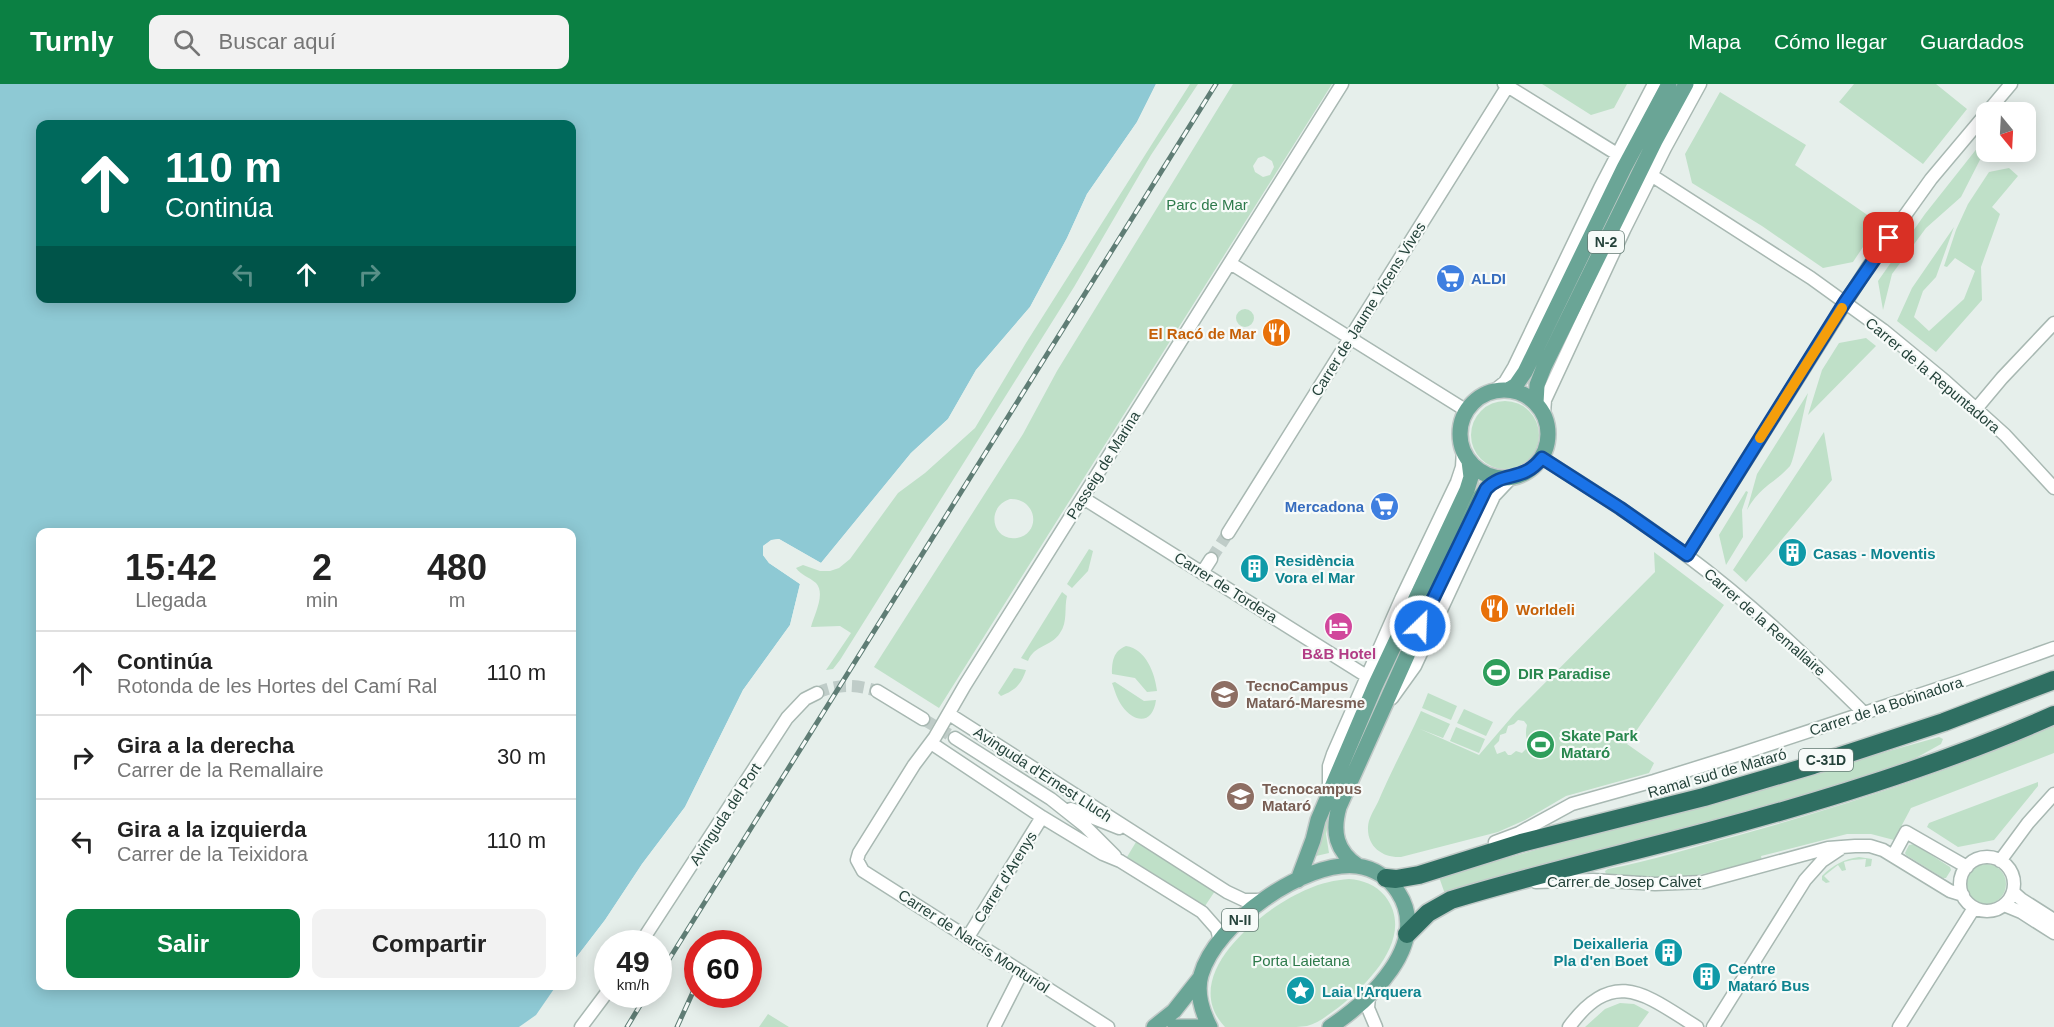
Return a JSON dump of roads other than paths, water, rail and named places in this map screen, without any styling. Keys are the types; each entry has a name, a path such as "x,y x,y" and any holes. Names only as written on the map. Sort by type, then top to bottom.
{"highway":[{"name":"Ramal sud de Mataró","path":"1450,865 1521,843 1704,797 1813,765 1944,722 2054,680"},
{"name":"C-31D","path":"1407,934 1419,920 1444,903 1845,793 2014,733 2054,715"},
{"path":"1386,878 1412,877 1450,865"}],"main road":[{"name":"N-2","path":"1501,391 1516,385 1525,372 1624,168 1669,84"},
{"name":"N-2","path":"1540,408 1537,385 1546,362 1655,141 1686,84"},
{"path":"1298,880 1328,795 1375,686 1467,490 1471,477 1461,430 1467,411 1481,397 1501,391 1528,396 1540,408 1547,422 1548,440 1542,458 1532,469 1490,485 1481,496 1339,807 1335,830 1339,846 1344,855 1358,866"},
{"path":"1466,455 1484,473 1507,478"},
{"name":"N-II","path":"1200,978 1205,964 1220,941 1238,922 1264,900 1298,880 1334,867 1358,866 1373,870 1386,878"},
{"path":"1330,1027 1369,996 1395,962 1407,934 1406,908 1386,878"},
{"path":"1154,1027 1174,1011 1200,978"},
{"path":"1200,978 1200,1001 1210,1027"},
{"path":"1175,1027 1201,1027"}],"street":[{"name":"Passeig de Marina","path":"863,846 914,765 931,743 965,685 1342,84"},
{"path":"1501,391 1617,154 1654,84"},
{"path":"1540,408 1651,175 1700,84"},
{"path":"1687,555 1845,302 1931,179 2010,84"},
{"path":"1507,85 1617,154"},
{"name":"Carrer de Jaume Vicens Vives","path":"1228,533 1507,85"},
{"name":"Carrer de la Repuntadora","path":"1651,175 1750,237 1845,302 1976,408 2005,435 2054,488"},
{"path":"1230,263 1467,411"},
{"path":"1976,408 2054,323"},
{"path":"1328,795 1329,766 1333,754 1402,597 1459,477 1466,455"},
{"name":"Carrer de la Remallaire","path":"1542,458 1620,508 1687,555 1789,640 1860,709 1862,714"},
{"name":"Carrer de Tordera","path":"1083,498 1368,676"},
{"path":"1202,573 1211,559"},
{"name":"Carrer de la Bobinadora","path":"1450,865 1469,853 1519,833 1572,804 1654,781 1862,714 2054,648"},
{"path":"877,691 923,719"},
{"name":"Avinguda del Port","path":"649,930 782,725 796,707 817,693"},
{"name":"Avinguda d'Ernest Lluch","path":"949,714 1232,894 1252,901 1264,900"},
{"name":"Avinguda d'Ernest Lluch","path":"955,738 1051,799 1085,826 1120,861"},
{"name":"Avinguda d'Ernest Lluch","path":"931,743 1042,817 1103,854 1120,861 1202,912 1217,929 1220,941"},
{"path":"2000,861 2028,823 2054,794"},
{"name":"Avinguda d'Ernest Lluch","path":"1051,799 1091,818 1137,834"},
{"name":"Carrer d'Arenys","path":"968,936 1042,817"},
{"path":"1893,856 1906,832 1967,867"},
{"name":"Carrer de Narcís Monturiol","path":"863,846 857,860 863,871 1108,1027"},
{"name":"Carrer de Josep Calvet","path":"1508,884 1593,880 1684,884 1703,882 1828,848 1870,846 1893,856 1950,891 1963,896"},
{"path":"1713,1027 1805,880 1822,861 1844,848"},
{"path":"1986,858 2000,861 2011,872 2013,892 2004,905 1991,911 1974,908 1963,896 1961,881 1967,867 1972,862 1986,858"},
{"name":"Carrer de Josep Calvet","path":"1773,864 1803,862 1807,871 1805,880"},
{"path":"2013,892 2054,920"},
{"path":"2004,905 2021,912 2054,933"},
{"path":"1899,1027 1974,908"},
{"path":"994,1027 1022,972"},
{"path":"1569,1027 1586,1008 1603,996 1624,990 1648,997 1697,1027"},
{"path":"1369,996 1368,1008 1376,1027"},
{"path":"581,1027 595,1008"}],"water":[{"path":"0,84 1156,84 1137,122 1087,194 1067,238 1030,307 976,370 948,419 911,453 821,563 779,539 772,540 763,546 763,555 769,563 800,584 790,625 743,690 685,807 576,958 576,528 36,528 36,990 553,990 536,1015 519,1027 0,1027"}],"tunnel":[{"path":"1211,559 1228,533"},
{"path":"817,693 846,686 877,691"},
{"path":"923,719 955,738"}],"railway":[{"path":"672,955 1216,84"},
{"path":"627,1027 639,1008"},
{"path":"677,1027 686,1008"}],"place":[{"name":"ALDI","path":"1450,278"},
{"name":"El Racó de Mar","path":"1277,333"},
{"name":"Mercadona","path":"1385,506"},
{"name":"Casas - Moventis","path":"1792,553"},
{"name":"Residència Vora el Mar","path":"1254,569"},
{"name":"Worldeli","path":"1495,609"},
{"name":"B&B Hotel","path":"1339,626"},
{"name":"DIR Paradise","path":"1497,673"},
{"name":"TecnoCampus Mataró-Maresme","path":"1225,694"},
{"name":"Skate Park Mataró","path":"1540,744"},
{"name":"Tecnocampus Mataró","path":"1241,797"},
{"name":"Deixalleria Pla d'en Boet","path":"1669,952"},
{"name":"Centre Mataró Bus","path":"1707,977"},
{"name":"Laia l'Arquera","path":"1301,991"}],"park label":[{"name":"Parc de Mar","path":"1207,204"},
{"name":"Porta Laietana","path":"1301,960"}]}
